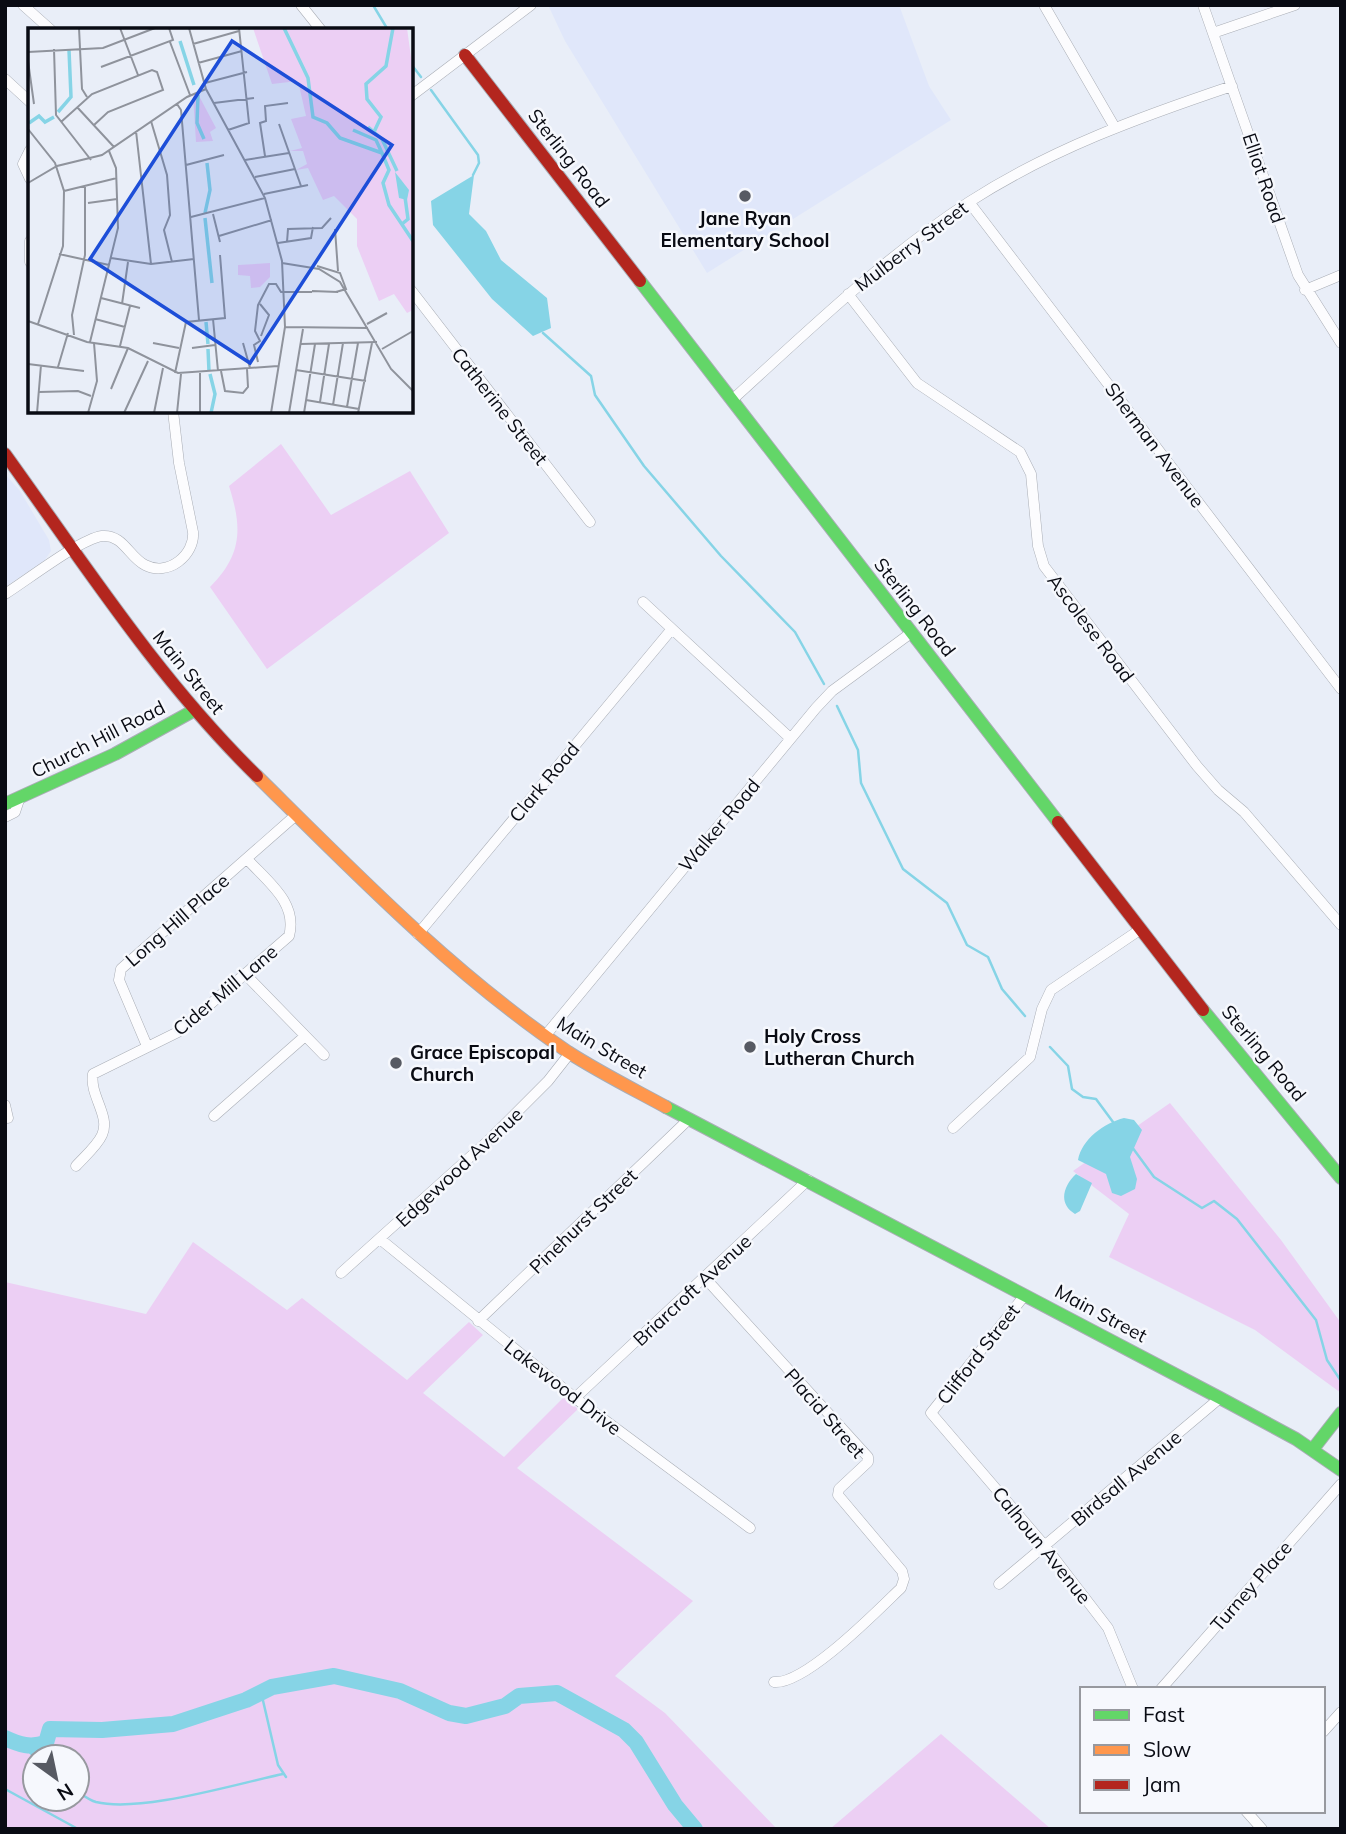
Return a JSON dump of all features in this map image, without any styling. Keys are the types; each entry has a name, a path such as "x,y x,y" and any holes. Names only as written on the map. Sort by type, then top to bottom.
{"main road":[{"name":"Sterling Road","path":"465,55 1213,1023 1341,1178"},
{"name":"Main Street","path":"5,454 76,548 152,660 193,711 418,934 545,1036 688,1120 1220,1398 1313,1449 1341,1470"},
{"name":"Church Hill Road","path":"5,804 19,800 120,752 193,711"},
{"path":"1313,1449 1341,1413"}],"street":[{"path":"23,5 49,28"},
{"path":"302,5 319,28"},
{"path":"413,94 531,5"},
{"path":"1044,5 1114,126"},
{"name":"Elliot Road","path":"1203,5 1305,290 1341,343"},
{"path":"1213,33 1295,5"},
{"path":"5,79 28,100"},
{"name":"Mulberry Street","path":"732,400 848,294 893,257 969,202 1114,126 1232,86"},
{"path":"28,153 23,164 28,175"},
{"name":"Sherman Avenue","path":"969,202 1341,689"},
{"path":"1305,290 1341,275"},
{"name":"Catherine Street","path":"413,293 590,522"},
{"name":"Ascolese Road","path":"848,294 917,383 1020,452 1031,474 1038,546 1049,573 1197,766 1218,790 1244,812 1341,925"},
{"path":"5,594 91,539 109,537 117,540 145,565 154,567 173,564 187,554 193,532 177,453 173,413"},
{"path":"643,601 671,630 790,738"},
{"name":"Clark Road","path":"418,934 671,630"},
{"name":"Walker Road","path":"545,1036 790,738 832,691 911,633"},
{"name":"Church Hill Road","path":"5,817 15,812 19,800"},
{"name":"Long Hill Place","path":"147,1046 119,980 121,969 296,815"},
{"name":"Cider Mill Lane","path":"76,1166 103,1132 104,1123 91,1087 93,1074 178,1032 289,936 292,925 290,909 247,859"},
{"path":"953,1128 1030,1057 1042,1009 1051,990 1141,929"},
{"path":"245,974 324,1055"},
{"path":"214,1115 304,1037"},
{"name":"Edgewood Avenue","path":"341,1273 523,1107 570,1053"},
{"path":"5,1105 8,1118"},
{"name":"Pinehurst Street","path":"478,1321 688,1120"},
{"name":"Briarcroft Avenue","path":"575,1398 706,1279 808,1181"},
{"name":"Lakewood Drive","path":"380,1239 575,1398 750,1528"},
{"name":"Placid Street","path":"706,1279 868,1457 868,1462 839,1489 838,1495 902,1571 904,1579 901,1588 857,1630 797,1678 784,1683 774,1682"},
{"name":"Clifford Street","path":"931,1413 1025,1294"},
{"name":"Birdsall Avenue","path":"999,1584 1220,1398"},
{"name":"Calhoun Avenue","path":"931,1413 1045,1546 1108,1628 1132,1687"},
{"name":"Turney Place","path":"1163,1687 1341,1484"},
{"path":"1325,1730 1341,1712"},
{"path":"1251,1813 1262,1829"}],"shaded area":[{"name":"Jane Ryan Elementary School","path":"548,5 899,5 929,86 951,120 707,273 565,41"},
{"path":"281,444 331,515 410,471 449,533 267,669 210,587 229,563 237,540 236,514 229,486"},
{"path":"5,474 20,491 49,540 51,551 44,561 5,587"},
{"path":"1170,1103 1281,1240 1341,1323 1341,1393 1255,1330 1109,1257 1129,1214 1073,1171"},
{"path":"193,1242 287,1310 302,1298 407,1380 469,1322 483,1335 423,1393 504,1457 564,1397 578,1409 517,1468 693,1601 615,1676 665,1713 777,1829 5,1829 5,1282 146,1314"},
{"path":"941,1734 1051,1829 830,1829"}],"water":[{"path":"474,175 469,214 486,231 501,260 547,298 551,328 533,336 492,299 433,225 431,201"},
{"path":"1124,1118 1134,1120 1142,1130 1130,1157 1137,1179 1135,1189 1121,1196 1112,1193 1106,1174 1078,1160 1084,1145 1095,1133"},
{"path":"1076,1174 1092,1183 1080,1211 1075,1214 1066,1205 1064,1195 1065,1189"}],"waterway":[{"path":"373,5 387,28"},
{"path":"413,67 421,77"},
{"path":"431,90 478,155 479,163 473,175"},
{"path":"543,333 591,376 595,395 644,466 721,556 795,632 824,684"},
{"path":"837,706 858,750 861,783 903,869 947,903 967,945 988,957 1002,989 1025,1016"},
{"path":"1050,1047 1068,1066 1072,1089 1083,1097 1096,1099 1113,1122"},
{"path":"1132,1147 1154,1177 1202,1208 1214,1201 1237,1219 1316,1320 1327,1360 1341,1381"},
{"path":"5,1738 20,1744 35,1745 46,1743 50,1729 102,1730 173,1724 246,1700 272,1687 334,1676 400,1691 449,1713 466,1716 505,1706 519,1696 557,1693 624,1730 636,1742 675,1805 695,1829"},
{"path":"261,1692 278,1765 286,1777"},
{"path":"91,1800 115,1804 162,1801 283,1774"},
{"path":"5,1789 78,1829"}],"traffic: fast":[{"path":"640,281 1058,822"},
{"path":"5,804 115,754 193,711"},
{"path":"1203,1010 1341,1178"},
{"path":"666,1107 1220,1398 1296,1439 1341,1470"},
{"path":"1313,1449 1341,1413"}],"traffic: slow":[{"path":"257,776 406,921 485,990 568,1052 666,1107"}],"traffic: jam":[{"path":"465,55 640,281"},
{"path":"5,454 155,661 221,739 257,776"},
{"path":"1058,822 1203,1010"}],"place":[{"name":"Jane Ryan Elementary School","path":"745,196"},
{"name":"Holy Cross Lutheran Church","path":"750,1047"},
{"name":"Grace Episcopal Church","path":"396,1063"}]}
